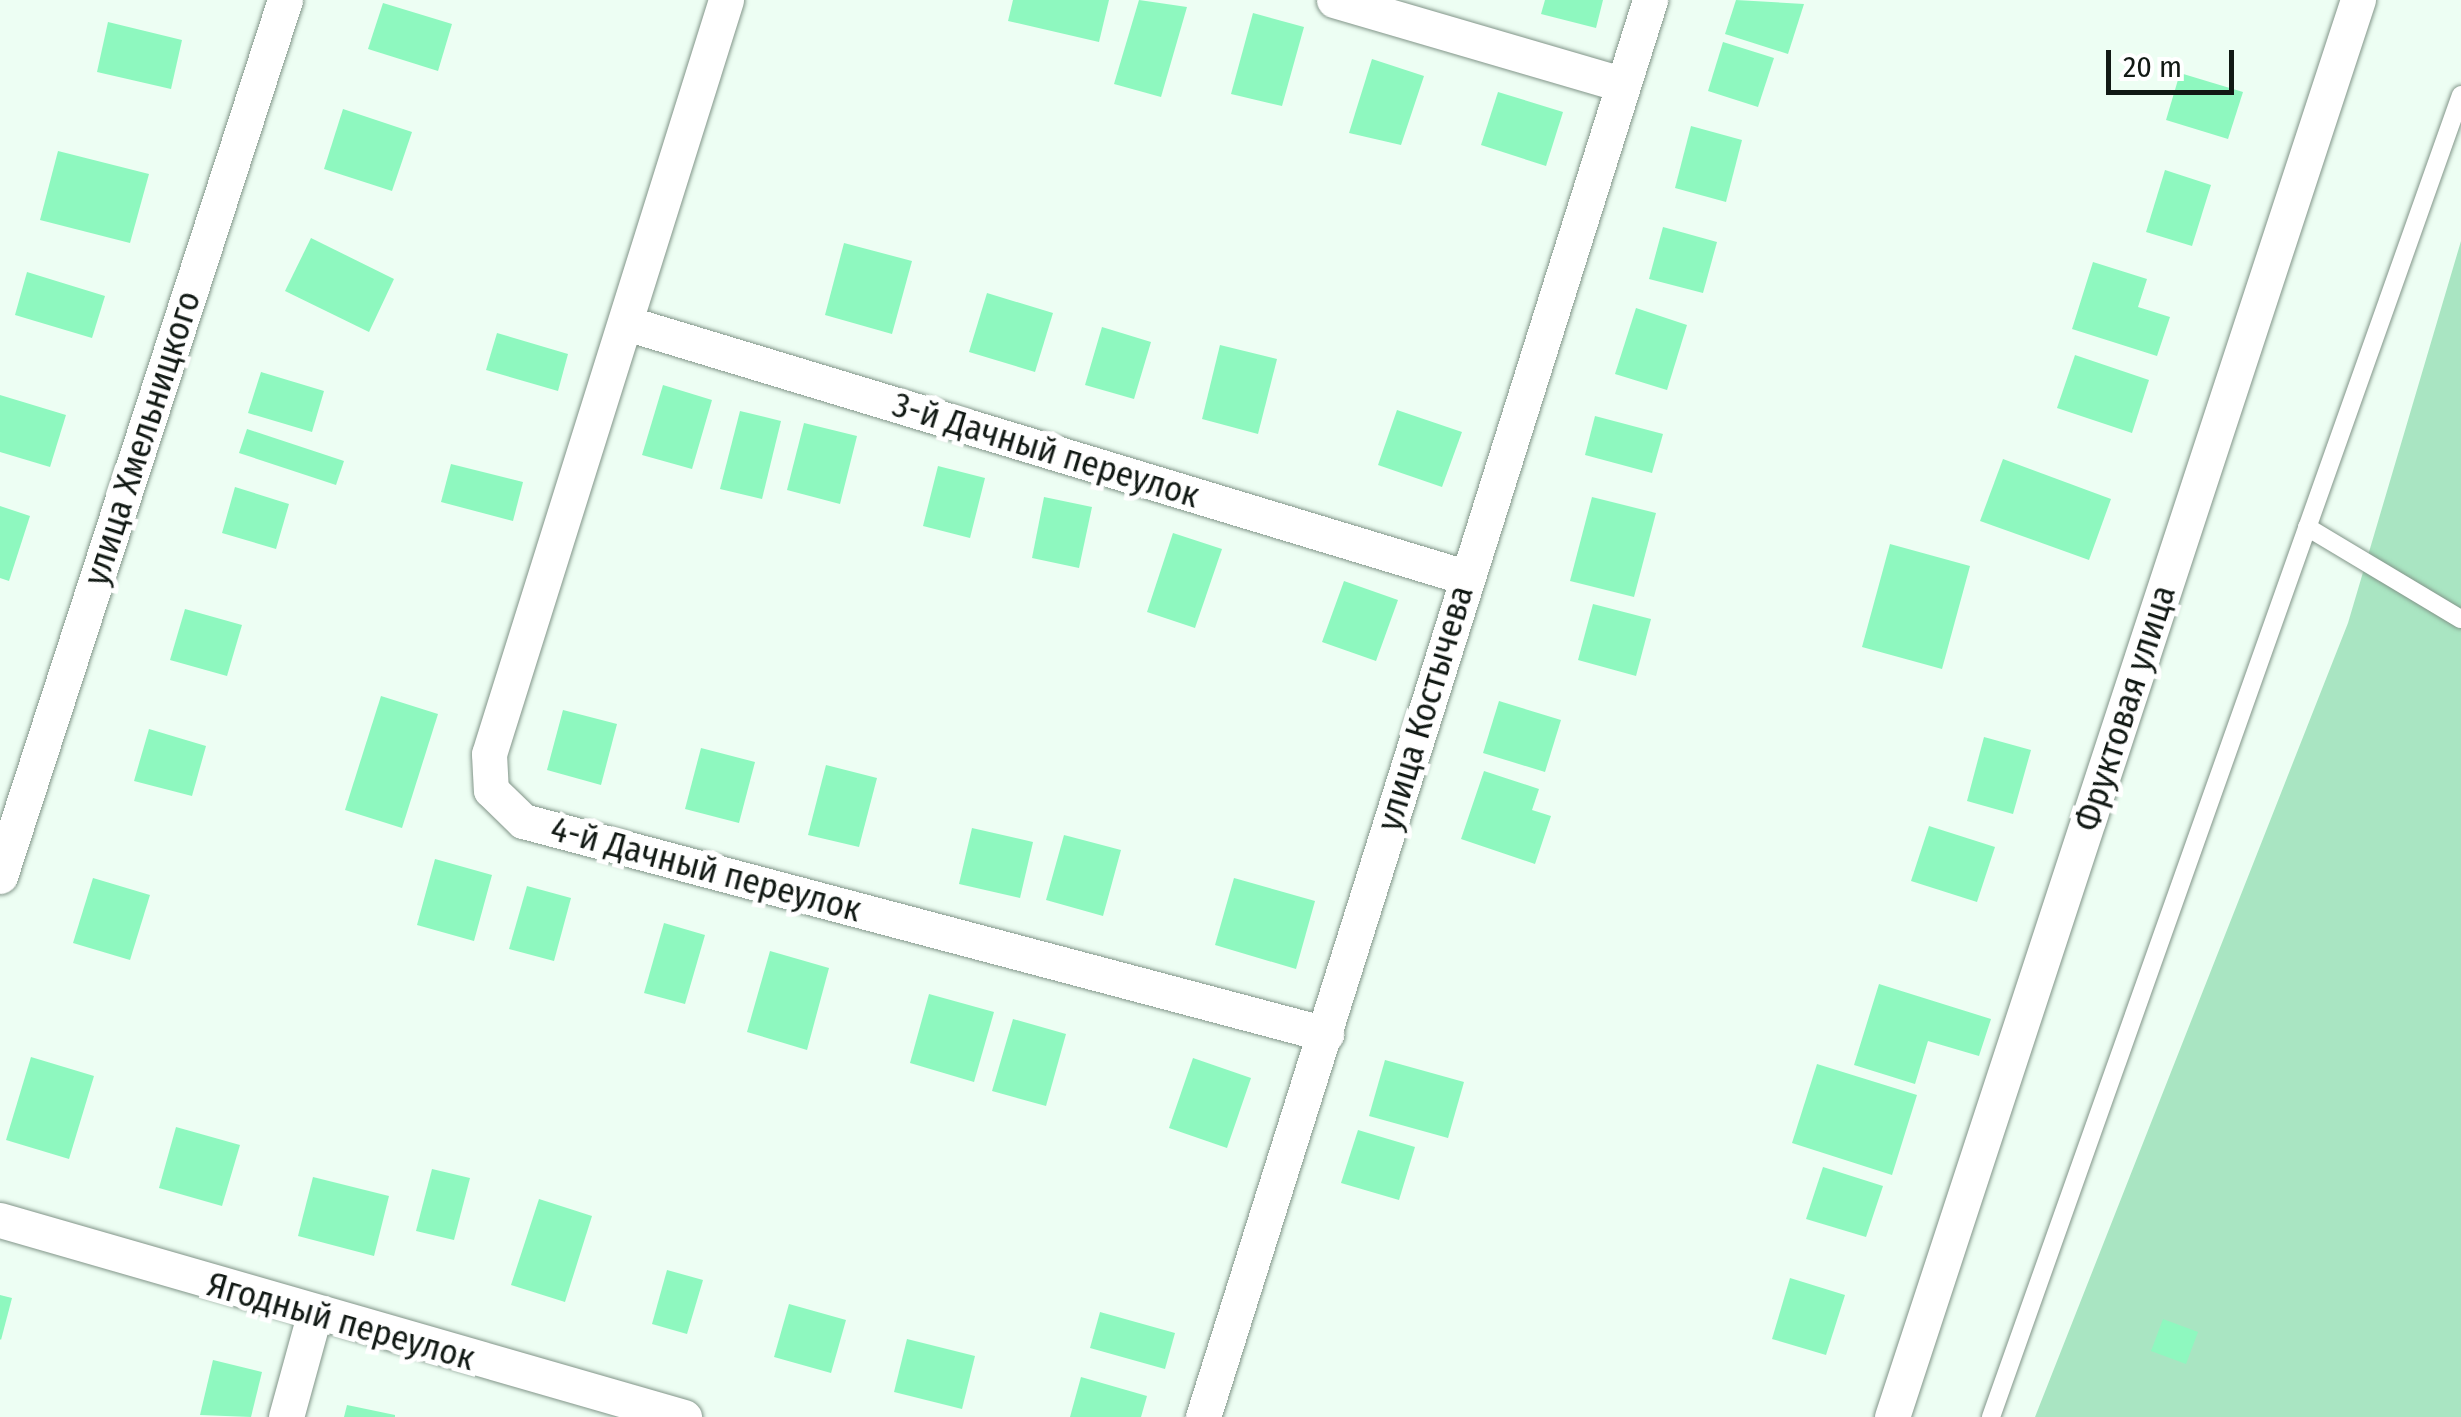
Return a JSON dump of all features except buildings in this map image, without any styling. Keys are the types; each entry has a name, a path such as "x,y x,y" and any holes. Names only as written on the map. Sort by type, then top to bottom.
{"street":[{"name":"улица Хмельницкого","path":"0,876 284,0"},
{"name":"4-й Дачный переулок","path":"726,0 489,754 491,790 523,821 1326,1034"},
{"path":"1334,0 1621,84"},
{"name":"улица Костычева","path":"1203,1417 1650,0"},
{"name":"Фруктовая улица","path":"1892,1417 2358,0"},
{"name":"3-й Дачный переулок","path":"626,323 1465,577"},
{"name":"Ягодный переулок","path":"0,1220 314,1315 684,1417"},
{"path":"286,1417 314,1315"}],"lane":[{"path":"1991,1417 2461,95"},
{"path":"2308,527 2461,619"}],"green space":[{"path":"2461,241 2461,1417 2035,1417 2348,623"}]}
